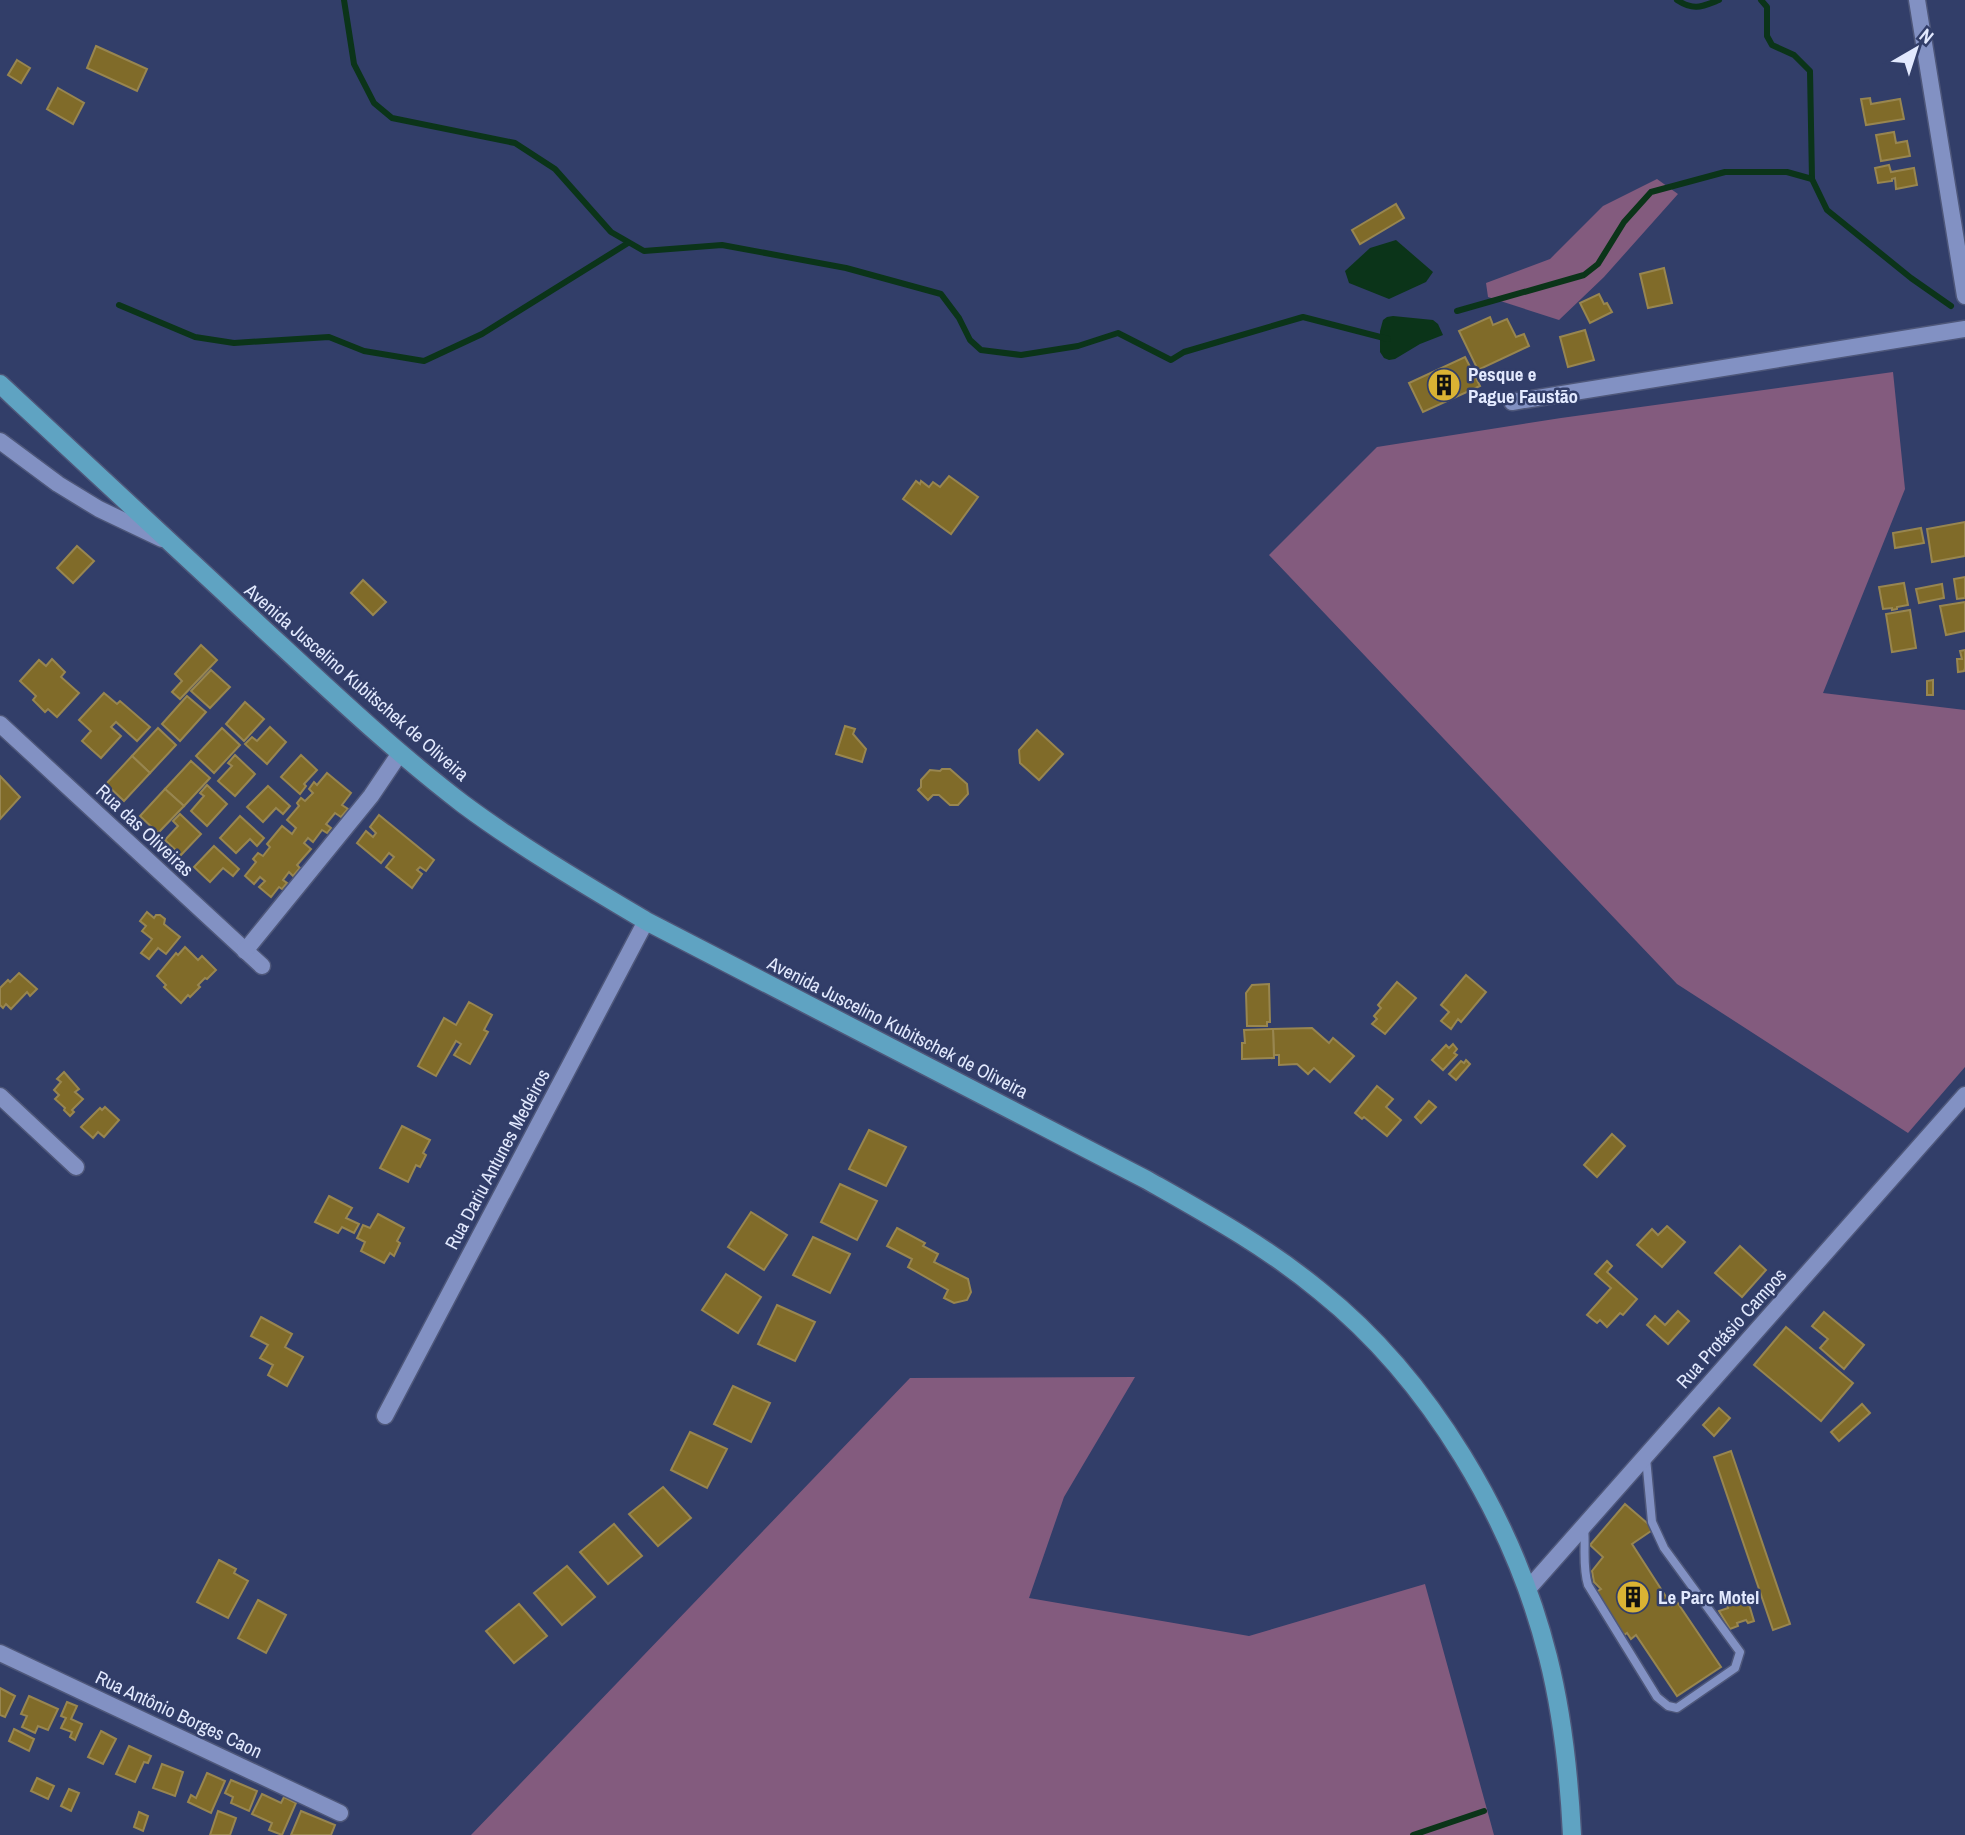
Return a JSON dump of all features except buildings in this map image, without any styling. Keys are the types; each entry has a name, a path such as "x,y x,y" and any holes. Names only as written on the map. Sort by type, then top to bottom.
{"main road":[{"name":"Avenida Juscelino Kubitschek de Oliveira","path":"0,384 400,753 503,832 646,921 1147,1180 1220,1221 1272,1254 1322,1292 1371,1337 1422,1397 1459,1450 1494,1513 1528,1589 1548,1656 1560,1712 1569,1782 1572,1835"}],"street":[{"path":"1917,0 1965,296"},
{"path":"1512,402 1965,329"},
{"path":"0,441 58,484 99,509 172,544"},
{"name":"Rua das Oliveiras","path":"0,724 262,966"},
{"path":"246,951 370,796 400,753"},
{"name":"Rua Dariu Antunes Medeiros","path":"385,1416 646,921"},
{"name":"Rua Protásio Campos","path":"1528,1589 1965,1095"},
{"path":"0,1096 76,1167"},
{"name":"Rua Antônio Borges Caon","path":"0,1653 340,1813"}],"lane":[{"path":"1584,1526 1584,1573 1588,1585 1657,1697 1668,1706 1677,1708 1735,1668 1740,1652 1664,1548 1652,1522 1646,1455"}],"shaded area":[{"path":"1657,179 1678,194 1604,277 1559,320 1488,297 1486,283 1550,259 1603,206"},
{"path":"1396,240 1433,272 1426,282 1389,299 1349,283 1345,271 1370,248"},
{"path":"1393,316 1433,320 1443,335 1389,360 1380,352 1380,331 1383,320"},
{"path":"1893,372 1905,489 1823,693 1965,710 1965,1067 1908,1133 1677,984 1269,555 1377,447 1561,418"},
{"path":"1135,1377 1064,1497 1029,1598 1249,1636 1425,1584 1494,1835 471,1835 910,1378"}],"waterway":[{"path":"344,0 354,64 374,103 392,118 515,143 555,169 611,232 644,251 722,245 846,268 941,294 959,318 970,340 981,350 1021,355 1078,346 1118,333 1171,360 1184,352 1303,317 1388,339"},
{"path":"1677,0 1688,6 1698,7 1719,0"},
{"path":"1761,0 1767,7 1767,36 1772,45 1794,55 1810,71 1812,179"},
{"path":"1457,311 1584,275 1598,264 1624,222 1651,192 1725,172 1787,172 1812,179 1827,210 1911,278 1951,306"},
{"path":"119,305 195,337 234,343 329,337 364,351 424,361 482,334 628,243"},
{"path":"1413,1835 1484,1811"}],"place":[{"name":"Pesque e Pague Faustão","path":"1444,385"},
{"name":"Le Parc Motel","path":"1633,1597"}]}
